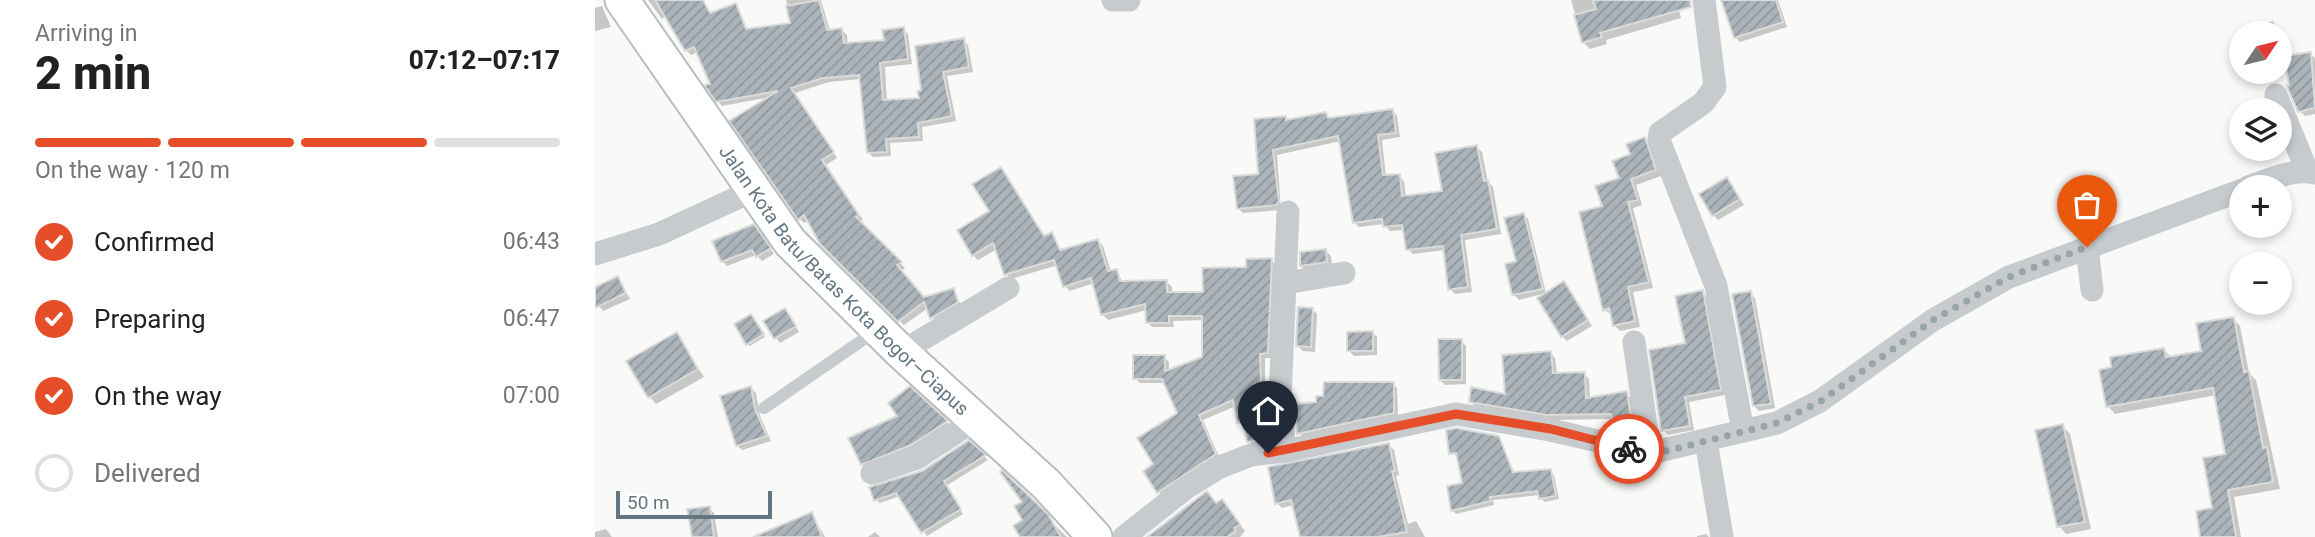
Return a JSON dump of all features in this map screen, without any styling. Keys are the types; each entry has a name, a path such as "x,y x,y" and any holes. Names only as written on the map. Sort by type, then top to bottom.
{"main road":[{"name":"Jalan Kota Batu/Batas Kota Bogor–Ciapus","path":"622,0 751,191 790,242 889,341 1046,484 1095,537"}],"street":[{"path":"1113,0 1129,0"},
{"path":"1704,0 1715,87 1703,103 1660,133 1659,140 1716,286 1743,431"},
{"path":"2276,95 2311,172 2292,177"},
{"path":"595,254 659,234 751,191"},
{"path":"1124,537 1186,488 1220,467 1251,455 1285,451 1456,414 1551,429 1650,453 1777,423 1821,401 1933,320 2009,277 2229,195"},
{"path":"1285,451 1280,399 1287,212"},
{"path":"2087,247 2092,290"},
{"path":"1286,283 1344,273"},
{"path":"889,341 1008,288"},
{"path":"1634,342 1650,453"},
{"path":"872,473 917,458 975,420"},
{"path":"1706,440 1722,537"}],"lane":[{"path":"764,408 889,341"}],"building":[{"path":"655,0 703,0 710,13 736,3 746,29 790,23 786,6 819,0 827,30 842,28 844,43 884,40 882,30 904,27 908,59 880,63 883,100 919,98 917,91 921,90 915,46 964,38 969,67 943,72 952,116 918,123 919,137 886,139 887,152 867,153 859,75 823,78 791,88 834,152 822,160 859,215 856,217 902,262 897,265 924,297 954,288 958,302 930,319 924,302 898,322 820,244 804,215 798,220 729,121 778,91 716,102 704,85 710,84 694,47 685,51"},
{"path":"1593,0 1690,0 1691,7 1600,33 1602,37 1582,43 1574,15 1596,9"},
{"path":"1721,0 1776,0 1783,22 1734,38"},
{"path":"2311,52 2315,108 2298,112 2286,85 2293,84 2293,55"},
{"path":"1393,109 1396,133 1378,135 1383,175 1400,174 1402,196 1442,191 1435,153 1477,145 1484,181 1488,180 1497,229 1461,235 1468,287 1448,290 1443,246 1406,250 1402,225 1383,227 1382,219 1353,223 1338,136 1273,150 1279,202 1276,205 1237,209 1233,176 1258,174 1254,119 1286,116 1286,120 1326,112 1328,118"},
{"path":"1645,137 1656,170 1631,179 1638,200 1628,202 1649,282 1628,287 1635,321 1613,326 1609,308 1603,311 1579,212 1602,206 1595,186 1619,178 1612,161 1630,154 1626,144"},
{"path":"1001,167 1044,236 1052,232 1060,250 1098,239 1108,271 1117,269 1120,281 1167,280 1167,292 1203,292 1202,268 1246,267 1246,259 1272,258 1268,353 1260,354 1261,383 1267,383 1270,439 1247,442 1243,422 1237,423 1233,400 1199,415 1216,454 1157,493 1143,471 1153,464 1137,438 1177,413 1162,379 1133,379 1133,355 1165,355 1165,371 1202,357 1202,316 1169,316 1169,323 1146,323 1145,304 1101,315 1091,278 1063,287 1054,260 1004,275 993,243 972,256 957,230 989,211 972,184"},
{"path":"1727,177 1740,199 1712,216 1699,194"},
{"path":"1524,213 1543,289 1512,295 1505,264 1516,261 1504,218"},
{"path":"754,224 771,248 756,257 752,250 721,262 712,241"},
{"path":"1326,249 1327,262 1300,266 1300,252"},
{"path":"618,276 626,293 595,308 595,287"},
{"path":"1564,281 1588,320 1561,337 1537,298"},
{"path":"1703,290 1721,390 1685,397 1690,426 1661,431 1649,350 1685,343 1675,296"},
{"path":"1751,291 1771,404 1753,406 1732,294"},
{"path":"1298,307 1313,308 1311,347 1296,346"},
{"path":"785,308 796,326 774,339 763,321"},
{"path":"751,314 764,334 746,345 734,324"},
{"path":"2234,317 2244,372 2249,371 2263,448 2267,447 2273,482 2228,490 2236,537 2200,537 2196,511 2212,508 2203,458 2225,454 2213,388 2106,407 2099,370 2111,367 2110,357 2164,348 2166,357 2201,351 2196,323"},
{"path":"1373,331 1373,351 1347,351 1347,332"},
{"path":"677,332 698,369 648,398 626,361"},
{"path":"1438,339 1462,339 1462,380 1439,380"},
{"path":"1551,351 1553,373 1585,372 1586,398 1627,391 1632,424 1614,427 1611,414 1547,415 1469,402 1471,387 1505,394 1502,355"},
{"path":"1324,382 1394,382 1394,413 1297,434 1295,404 1316,402 1316,396 1323,396"},
{"path":"751,386 755,409 767,436 736,446 720,396"},
{"path":"910,386 948,421 911,445 861,465 848,438 897,416 888,403"},
{"path":"2063,424 2085,522 2057,527 2035,430"},
{"path":"1456,428 1499,436 1513,472 1551,469 1556,496 1539,499 1537,491 1490,497 1491,501 1451,511 1447,486 1462,483 1456,453 1449,454 1446,430"},
{"path":"969,440 986,455 944,481 961,509 921,533 896,493 874,501 869,487 922,471"},
{"path":"1389,443 1395,471 1392,471 1407,532 1378,537 1300,537 1291,500 1275,504 1268,467"},
{"path":"1002,470 1048,514 1061,537 1020,537 1013,526 1022,520 1014,506 1022,502 1000,472"},
{"path":"1207,491 1216,503 1222,499 1240,524 1234,528 1236,531 1227,537 1147,537"},
{"path":"710,506 714,537 692,537 687,509"},
{"path":"812,512 822,537 753,537"}],"way so far":[{"path":"1629,449 1650,453 1671,450 1777,423 1821,401 1933,320 2009,277 2087,247"}],"route":[{"path":"1268,453 1361,436 1456,414 1551,429 1629,449"}]}
